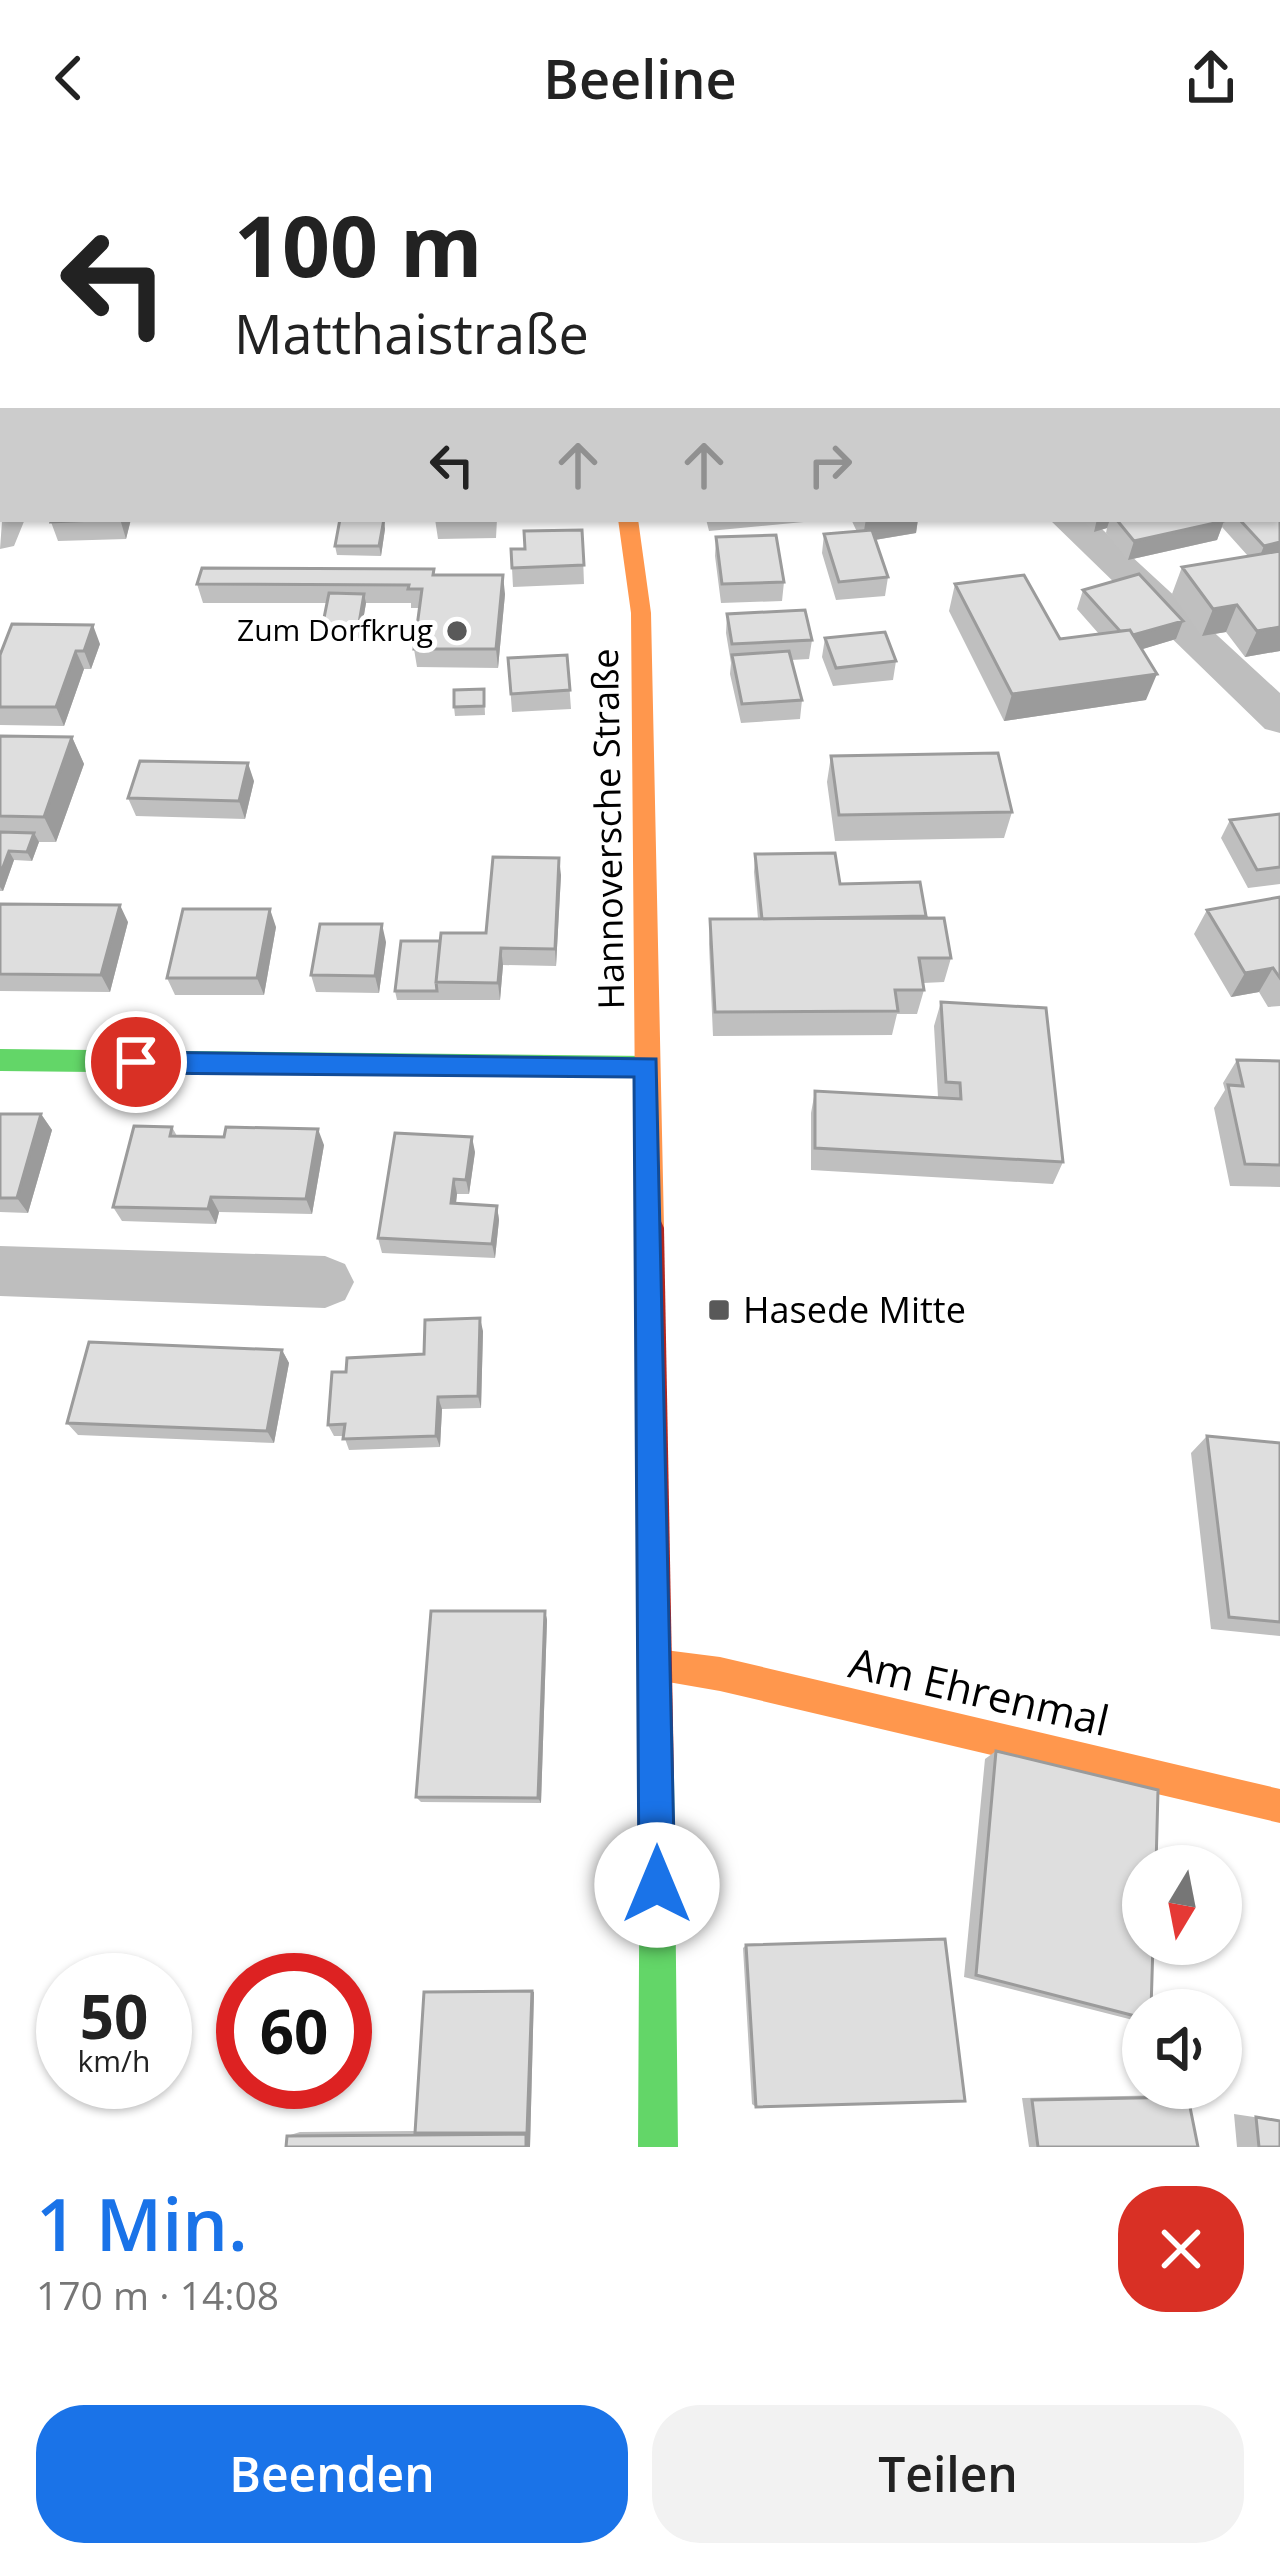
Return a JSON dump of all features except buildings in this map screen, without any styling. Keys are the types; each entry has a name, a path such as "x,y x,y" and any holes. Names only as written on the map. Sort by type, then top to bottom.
{"main road":[{"name":"Hannoversche Straße","path":"628,522 641,613 657,1666 658,2147"},
{"path":"0,1060 647,1067"},
{"name":"Am Ehrenmal","path":"657,1666 720,1674 1280,1806"}],"street":[{"path":"1071,522 1280,718"},
{"path":"0,1271 325,1282"}],"traffic: fast":[{"path":"0,1060 647,1067"},
{"path":"657,1780 658,2147"}],"traffic: slow":[{"path":"628,522 641,613 650,1228"},
{"path":"657,1666 720,1674 1280,1806"}],"traffic: jam":[{"path":"650,1228 657,1780"}],"place":[{"name":"Zum Dorfkrug","path":"457,631"},
{"name":"Hasede Mitte","path":"719,1310"}],"route":[{"path":"136,1062 647,1067 657,1885"}]}
